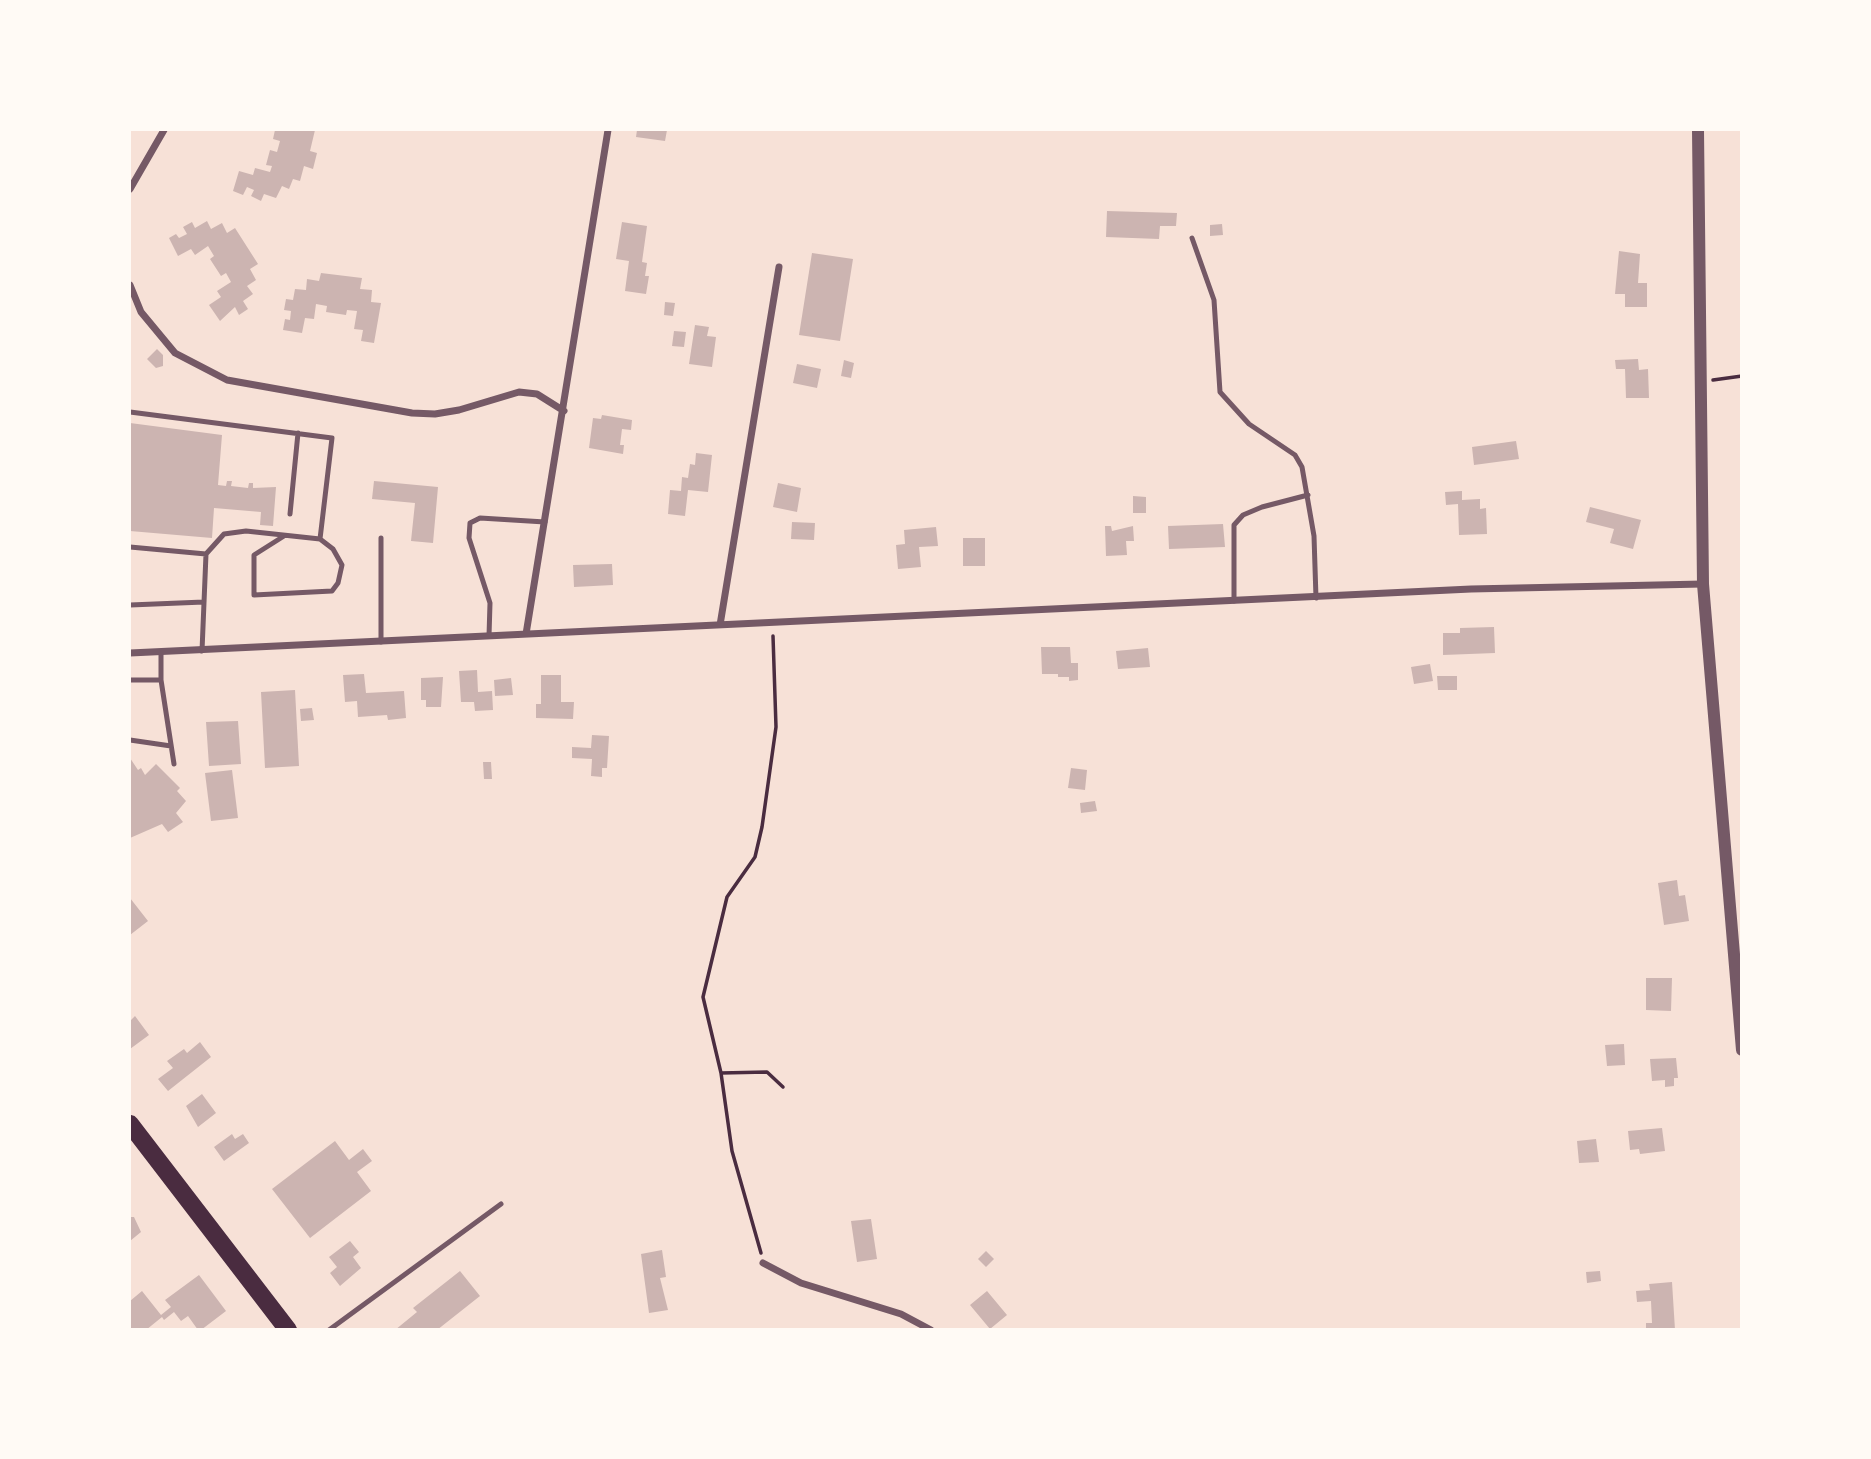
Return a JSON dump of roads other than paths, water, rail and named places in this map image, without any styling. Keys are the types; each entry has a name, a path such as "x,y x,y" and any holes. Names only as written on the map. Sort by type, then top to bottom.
{"highway":[{"path":"130,1124 288,1329"}],"street":[{"path":"130,189 164,130"},
{"path":"526,634 565,411 608,130"},
{"path":"1698,130 1703,584 1741,1050"},
{"path":"720,625 779,267"},
{"path":"130,285 141,312 175,353 227,380 412,413 435,414 459,410 519,392 537,394 565,411"},
{"path":"130,653 1471,589 1703,584"},
{"path":"762,1263 801,1283 901,1314 931,1329"}],"lane":[{"path":"1192,238 1214,300 1220,391 1249,424 1295,456 1302,467 1314,536 1316,598"},
{"path":"130,412 332,438 320,540"},
{"path":"290,514 298,433"},
{"path":"1234,601 1234,524 1243,515 1262,507 1308,495"},
{"path":"489,636 490,603 469,538 470,523 480,518 545,522"},
{"path":"202,651 206,554 224,534 246,531 320,540 333,549 342,565 341,575 332,591 254,595 254,555 285,536"},
{"path":"381,538 381,642"},
{"path":"130,547 206,554"},
{"path":"130,605 204,601"},
{"path":"161,652 161,680 174,764"},
{"path":"130,680 161,680"},
{"path":"130,740 171,746"},
{"path":"329,1329 501,1205"}]}
